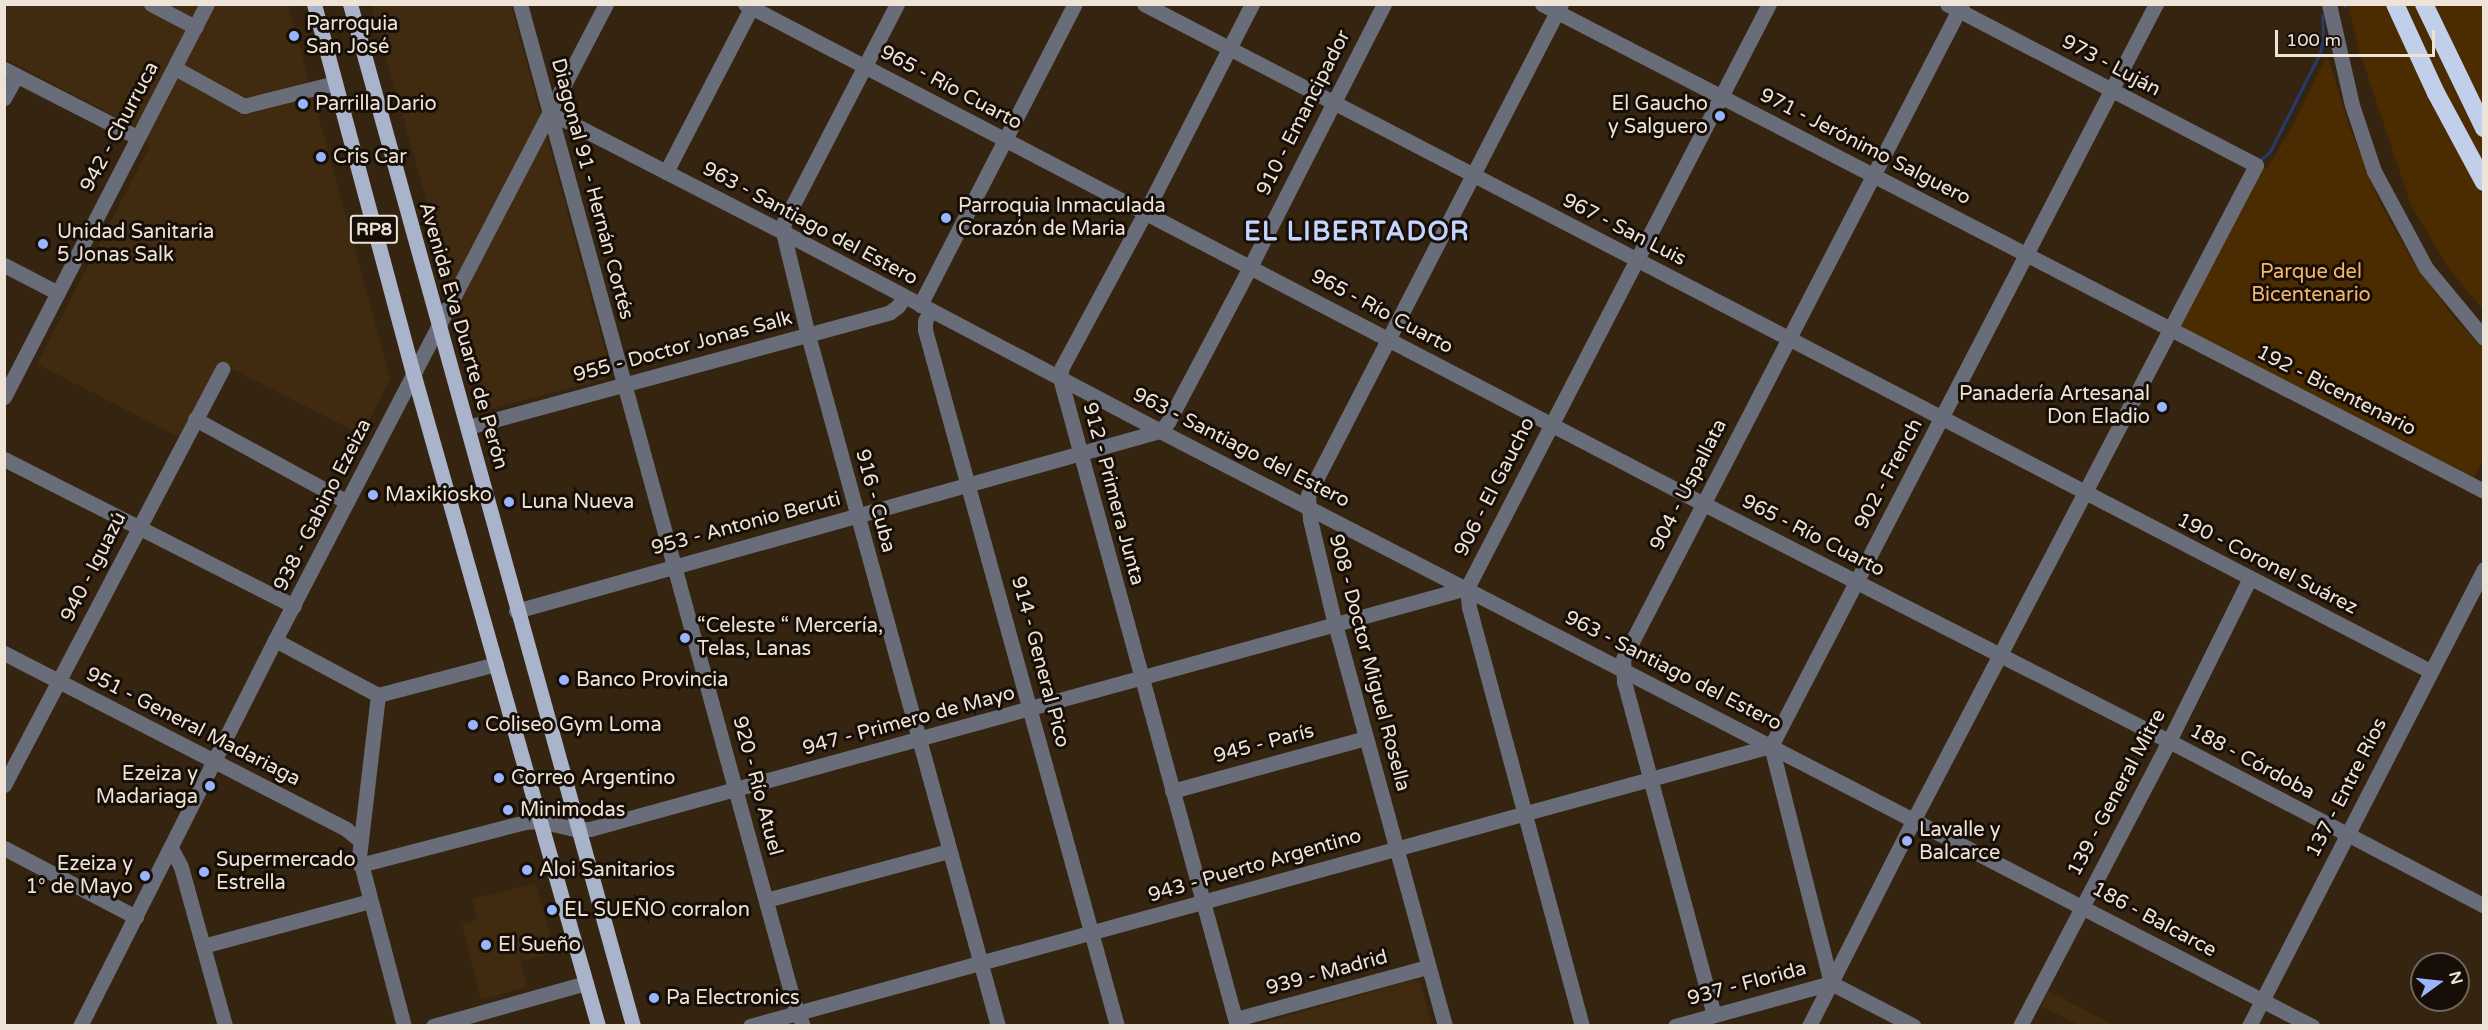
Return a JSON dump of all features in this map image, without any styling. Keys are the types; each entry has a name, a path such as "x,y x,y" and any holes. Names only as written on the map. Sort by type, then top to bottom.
{"highway":[{"path":"2395,4 2436,93 2484,182"},
{"path":"2424,4 2484,128"}],"main road":[{"name":"RP8","path":"314,4 414,376 598,1026"},
{"name":"Avenida Eva Duarte de Perón","path":"350,4 468,427 576,830 633,1026"}],"street":[{"path":"151,4 195,27"},
{"name":"942 - Churruca","path":"4,397 56,292 207,4"},
{"name":"Diagonal 91 - Hernán Cortés","path":"519,4 624,384"},
{"name":"938 - Gabino Ezeiza","path":"80,1026 275,640 606,4"},
{"path":"783,232 784,222 897,4"},
{"name":"914 - General Pico","path":"1075,4 1004,140 925,308 925,330 1117,1026"},
{"name":"967 - San Luis","path":"1144,4 2085,493"},
{"path":"1060,378 1062,367 1145,213 1252,4"},
{"name":"910 - Emancipador","path":"1160,431 1168,422 1250,267 1384,4"},
{"name":"971 - Jerónimo Salguero","path":"1542,4 1559,8 1721,96 2169,328"},
{"name":"906 - El Gaucho","path":"1582,1026 1523,813 1469,607 1467,588 1769,4"},
{"name":"902 - French","path":"1771,746 2156,4"},
{"path":"2329,4 2352,105 2374,171 2426,268 2484,338"},
{"path":"666,172 750,6"},
{"name":"965 - Río Cuarto","path":"750,6 2000,656"},
{"name":"973 - Luján","path":"1956,6 2256,165 2169,328"},
{"name":"904 - Uspallata","path":"1622,669 1625,653 1704,504 1956,6"},
{"path":"1307,505 1308,495 1559,8"},
{"path":"175,68 244,106 335,83"},
{"path":"4,98 11,72 137,137"},
{"name":"963 - Santiago del Estero","path":"549,115 783,232 1160,431 1914,819"},
{"name":"916 - Cuba","path":"783,232 857,516 998,1026"},
{"path":"4,265 56,292"},
{"name":"955 - Doctor Jonas Salk","path":"468,427 890,312 904,297"},
{"path":"1809,1026 2169,328"},
{"name":"192 - Bicentenario","path":"2169,328 2484,491"},
{"name":"940 - Iguazú","path":"4,785 222,369"},
{"name":"912 - Primera Junta","path":"1060,378 1237,1022"},
{"name":"920 - Río Atuel","path":"624,384 800,1019"},
{"path":"195,419 347,502"},
{"name":"953 - Antonio Beruti","path":"516,611 1160,431"},
{"path":"4,459 294,606"},
{"name":"190 - Coronel Suárez","path":"2085,493 2430,671"},
{"name":"908 - Doctor Miguel Rosella","path":"1307,505 1335,625 1445,1026"},
{"name":"137 - Entre Ríos","path":"2249,1026 2484,569"},
{"name":"139 - General Mitre","path":"2020,1026 2169,741 2250,579"},
{"name":"947 - Primero de Mayo","path":"360,865 525,822 540,821 576,830 590,829 1467,588"},
{"path":"275,640 378,695 496,664"},
{"name":"951 - General Madariaga","path":"4,653 346,829 361,841"},
{"name":"188 - Córdoba","path":"2000,656 2169,741 2484,906"},
{"path":"1622,669 1649,779 1714,1015"},
{"path":"378,695 360,865 404,1026"},
{"name":"945 - París","path":"1172,791 1366,738"},
{"path":"1771,746 1831,983 1914,1026"},
{"name":"943 - Puerto Argentino","path":"750,1026 800,1019 1091,933 1771,746"},
{"name":"186 - Balcarce","path":"1914,819 2312,1026"},
{"path":"4,848 136,917"},
{"path":"171,848 181,867 225,1026"},
{"path":"766,900 949,851"},
{"path":"202,946 369,901"},
{"name":"939 - Madrid","path":"1237,1022 1428,967"},
{"path":"433,1026 586,983"},
{"name":"937 - Florida","path":"1675,1026 1831,983"}],"shaded area":[{"path":"4,5 288,5 390,378 362,435 219,362 179,437 37,364 150,146 133,125 5,59"},
{"path":"371,5 511,5 610,368 605,379 486,410"},
{"name":"El Sueño","path":"536,883 554,952 520,962 527,987 481,1000 462,925 477,920 472,899"},
{"path":"1414,980 1420,983 1432,1025 1255,1025"},
{"path":"2048,991 2114,1025 2079,1025 2041,1006"}],"green space":[{"path":"2348,5 2483,5 2483,310 2447,266 2411,205 2359,50"},
{"name":"Parque del Bicentenario","path":"2327,55 2350,128 2381,205 2412,259 2451,314 2483,349 2483,460 2473,480 2177,325 2259,167 2267,169 2291,129"}],"waterway":[{"path":"2261,159 2269,153 2320,53 2323,39 2322,15"}],"place":[{"name":"Parroquia San José","path":"294,36"},
{"name":"Parrilla Dario","path":"303,104"},
{"name":"El Gaucho y Salguero","path":"1720,116"},
{"name":"Cris Car","path":"321,157"},
{"name":"Parroquia Inmaculada Corazón de Maria","path":"946,218"},
{"name":"Unidad Sanitaria 5 Jonas Salk","path":"43,244"},
{"name":"Panadería Artesanal Don Eladio","path":"2162,407"},
{"name":"Maxikiosko","path":"373,495"},
{"name":"Luna Nueva","path":"509,502"},
{"name":"“Celeste “ Mercería, Telas, Lanas","path":"685,638"},
{"name":"Banco Provincia","path":"564,680"},
{"name":"Coliseo Gym Loma","path":"473,725"},
{"name":"Correo Argentino","path":"499,778"},
{"name":"Ezeiza y Madariaga","path":"210,786"},
{"name":"Minimodas","path":"508,810"},
{"name":"Lavalle y Balcarce","path":"1907,841"},
{"name":"Aloi Sanitarios","path":"527,870"},
{"name":"Supermercado Estrella","path":"204,872"},
{"name":"Ezeiza y 1° de Mayo","path":"145,876"},
{"name":"EL SUEÑO corralon","path":"552,910"},
{"name":"El Sueño","path":"486,945"},
{"name":"Pa Electronics","path":"654,998"}],"district":[{"name":"EL LIBERTADOR","path":"1357,232"}]}
